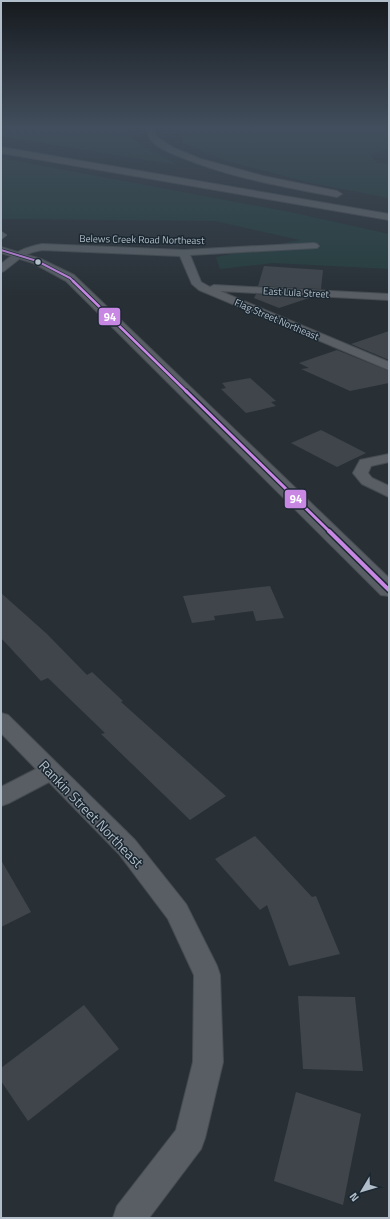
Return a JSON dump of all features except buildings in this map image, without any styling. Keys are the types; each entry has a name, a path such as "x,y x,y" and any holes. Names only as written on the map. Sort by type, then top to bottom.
{"highway":[{"path":"189,183 389,217"},
{"path":"252,183 345,197 284,183"},
{"path":"304,203 389,222"}],"street":[{"name":"Belews Creek Road Northeast","path":"19,254 30,248 42,246 184,253 314,246"},
{"path":"1,250 19,254 53,267 70,278 389,590"},
{"path":"184,253 197,284 203,288"},
{"path":"1,270 19,254"},
{"name":"East Lula Street","path":"203,288 389,297"},
{"name":"Flag Street Northeast","path":"203,288 389,366"},
{"path":"389,458 364,463 360,473 367,481 389,492"},
{"name":"Rankin Street Northeast","path":"1,720 127,848 177,912 207,974 208,1062 190,1138 129,1218"},
{"path":"1,797 50,771"}],"lane":[{"path":"1,232 5,235 1,239"}],"green space":[{"path":"1,183 134,183 290,212 389,234 389,269 273,263 220,269 216,257 300,240 215,221 1,219"},
{"path":"311,183 389,183 389,198"}],"transit line":[{"name":"94","path":"1,250 37,261 70,278 389,590"}]}
